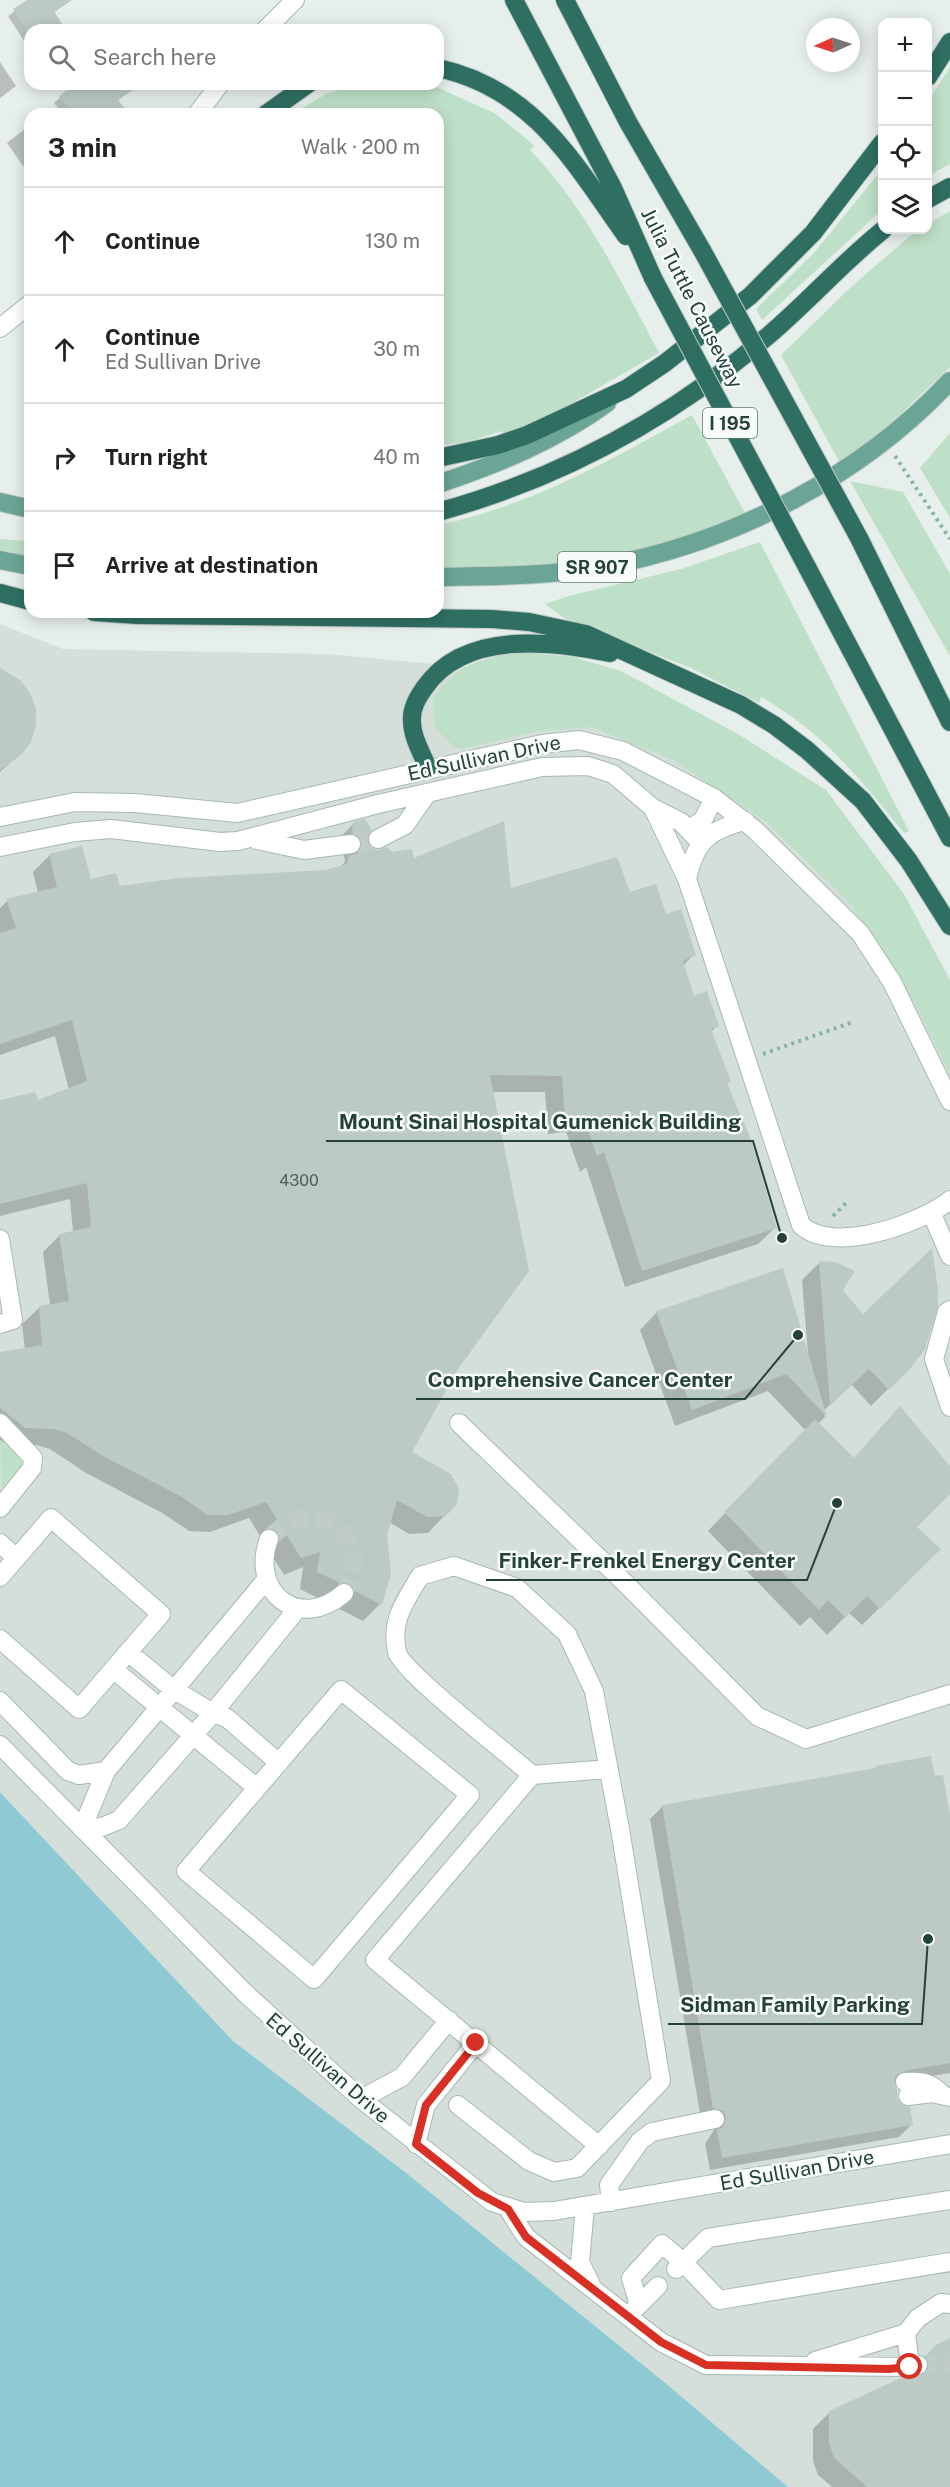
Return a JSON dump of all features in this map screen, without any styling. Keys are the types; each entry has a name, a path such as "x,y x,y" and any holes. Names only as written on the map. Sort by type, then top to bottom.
{"highway":[{"name":"Julia Tuttle Causeway","path":"514,0 613,188 650,272 950,838"},
{"name":"Julia Tuttle Causeway","path":"565,0 628,122 703,252 859,538 950,722"},
{"path":"930,72 950,42"},
{"path":"444,70 476,81 502,94 547,129 567,150 650,272"},
{"path":"274,108 300,90"},
{"path":"444,457 489,448 518,438 626,389 707,332 750,296 813,233 878,148"},
{"path":"932,196 950,187"},
{"path":"444,510 519,488 561,470 637,430 684,400 770,334 879,234"},
{"path":"0,593 24,599"},
{"path":"396,618 529,622 586,634 741,705 807,750 863,801 887,830 950,926"},
{"path":"428,768 415,735 412,711 430,681 458,658 494,647 550,644 636,658"}],"main road":[{"name":"SR 907","path":"444,577 561,572 605,566 715,537 781,507 885,440 931,401 950,381"},
{"path":"444,482 501,460 574,427 626,389"},
{"path":"0,502 24,508"},
{"path":"0,560 24,565"}],"street":[{"path":"271,24 295,0"},
{"path":"202,108 215,90"},
{"path":"0,328 24,309"},
{"name":"Ed Sullivan Drive","path":"0,817 75,802 135,803 237,813 542,744 566,740 590,741 623,751 714,798 745,821 860,933 892,982 950,1101"},
{"name":"Ed Sullivan Drive","path":"0,847 75,832 111,829 220,842 252,839 378,804 542,767 575,765 613,774 652,808"},
{"path":"378,838 405,825 426,795"},
{"path":"687,879 695,836 714,798"},
{"path":"652,808 671,815 695,836"},
{"path":"652,808 687,879 801,1225 813,1235 843,1238 876,1232 931,1212 950,1200"},
{"path":"695,836 745,821"},
{"path":"252,839 304,850 351,844"},
{"path":"931,1212 950,1256"},
{"path":"0,1239 6,1322"},
{"path":"950,1310 947,1312 934,1359 950,1407"},
{"path":"459,1423 625,1583 757,1716 806,1739 950,1694"},
{"path":"0,1424 33,1458 32,1468 0,1508"},
{"path":"0,1639 79,1709 161,1614 51,1518 1,1574"},
{"path":"269,1539 263,1553 262,1569 276,1596 298,1608 319,1609 333,1603 344,1593"},
{"path":"0,1543 15,1557"},
{"path":"458,2105 530,2161 554,2172 577,2168 661,2081 609,1769 594,1691 567,1634 517,1588 454,1566 420,1576 396,1617 397,1654 414,1675 532,1774 609,1769"},
{"path":"266,1580 106,1771 82,1829 102,1827 119,1820 213,1713 298,1608"},
{"path":"128,1652 173,1689 213,1713 227,1718 279,1763"},
{"path":"113,1670 256,1788"},
{"path":"341,1690 470,1795 314,1979 186,1871 279,1763 341,1690"},
{"path":"0,1701 69,1771 79,1775 106,1771"},
{"name":"Ed Sullivan Drive","path":"0,1745 244,1992 361,2098 416,2144 478,2193 508,2209 540,2212 585,2207 950,2144"},
{"path":"532,1774 375,1960 599,2146"},
{"path":"361,2098 402,2078 449,2020"},
{"path":"416,2144 430,2099 476,2043"},
{"path":"907,2089 946,2096"},
{"path":"611,2202 609,2185 640,2141 652,2132 715,2119"},
{"path":"679,2266 708,2238 950,2200"},
{"path":"585,2207 580,2262 592,2286"},
{"path":"508,2209 526,2237 592,2286 634,2310 661,2342 706,2365 888,2369 914,2366 906,2333"},
{"path":"634,2310 631,2278 662,2244 679,2266 719,2300 950,2262"},
{"path":"634,2310 658,2286"},
{"path":"798,2366 906,2333 918,2318 941,2303 950,2304"}],"path":[{"path":"885,440 950,539"},
{"path":"758,1055 853,1022"},
{"path":"829,1220 847,1202"}],"shaded area":[{"path":"0,624 63,649 326,654 554,675 860,863 950,1031 950,2487 788,2487 669,2386 405,2172 233,2041 0,1792"}],"green space":[{"path":"950,67 950,164 932,174 932,126 932,96"},
{"path":"340,90 443,90 496,114 535,146 530,150 569,196 586,221 617,273 659,353 548,417 504,436 502,431 463,443 444,445 444,108 302,108 326,94"},
{"path":"878,174 878,214 762,320 756,309 814,253"},
{"path":"950,211 950,367 866,447 840,463 781,355 851,287 910,236 932,234 932,222"},
{"path":"692,415 745,513 694,538 600,559 532,568 444,572 444,524 472,517 537,494"},
{"path":"950,433 950,518 920,468"},
{"path":"850,481 903,492 950,574 950,656"},
{"path":"0,539 24,541 24,559 0,554"},
{"path":"760,542 909,831 904,833 839,758 784,711 761,697 759,703 691,668 567,620 545,604 681,569"},
{"path":"520,652 573,657 621,671 738,734 826,790 904,894 950,980 950,1075 917,1007 849,902 764,820 673,760 592,727 538,731 462,749 453,746 434,727 433,698 452,677 470,665"},
{"path":"0,1436 21,1458 21,1466 2,1492"}],"water":[{"path":"0,1792 233,2041 405,2172 669,2386 788,2487 0,2487"}],"building":[{"path":"27,0 71,0 54,11 62,24 24,26 13,9"},
{"path":"66,90 132,90 118,100 124,108 68,108 59,96"},
{"path":"0,668 20,680 30,693 36,709 36,726 31,742 21,755 0,770"},
{"path":"365,819 372,830 367,839 371,848 378,850 387,847 392,852 412,849 414,858 504,821 511,888 617,857 630,892 656,884 666,914 681,909 696,955 683,961 694,996 707,991 719,1026 711,1029 731,1082 727,1084 751,1139 777,1228 642,1271 604,1152 597,1156 583,1116 565,1117 562,1076 490,1075 529,1271 458,1369 412,1452 451,1474 459,1489 457,1504 446,1516 427,1517 397,1500 387,1535 391,1574 382,1605 355,1591 349,1583 340,1583 317,1572 320,1552 301,1558 266,1502 228,1515 207,1515 182,1497 103,1456 67,1433 54,1429 25,1428 0,1408 0,1352 42,1345 39,1306 69,1301 59,1234 91,1227 87,1183 0,1204 0,1100 35,1092 38,1100 87,1081 72,1020 0,1044 0,933 16,928 6,899 57,887 49,854 82,846 91,879 116,873 120,886 180,878 325,870 347,864 349,856 358,853 362,842 360,837 352,833 353,822"},
{"path":"932,1248 938,1307 925,1349 910,1369 889,1390 869,1369 830,1405 819,1261 835,1262 855,1271 843,1290 863,1314"},
{"path":"783,1268 827,1417 786,1374 692,1410 656,1311"},
{"path":"900,1406 950,1466 950,1494 917,1527 941,1549 880,1609 867,1596 845,1618 828,1600 819,1610 724,1512 815,1419 854,1458"},
{"path":"931,1756 935,1776 943,1775 950,1815 950,2063 904,2071 895,2076 897,2098 903,2106 910,2107 913,2125 722,2158 717,2130 723,2127 726,2117 723,2111 713,2108 662,1805 876,1768 875,1766"},
{"path":"950,2338 950,2487 867,2487 834,2458 829,2444 829,2411 901,2378 925,2373 929,2363 925,2356 936,2345"}],"tunnel":[{"path":"351,844 378,839"},
{"path":"269,1539 286,1525 304,1518 321,1519 336,1526 347,1537 353,1553 352,1572 344,1593"},
{"path":"918,2365 950,2363"}],"place":[{"name":"Mount Sinai Hospital Gumenick Building","path":"782,1238"},
{"name":"Comprehensive Cancer Center","path":"798,1335"},
{"name":"Finker-Frenkel Energy Center","path":"837,1503"},
{"name":"Sidman Family Parking","path":"928,1939"}],"route":[{"path":"476,2043 426,2105 416,2144 478,2193 508,2209 526,2237 592,2286 661,2342 706,2365 888,2369 910,2367"}]}
